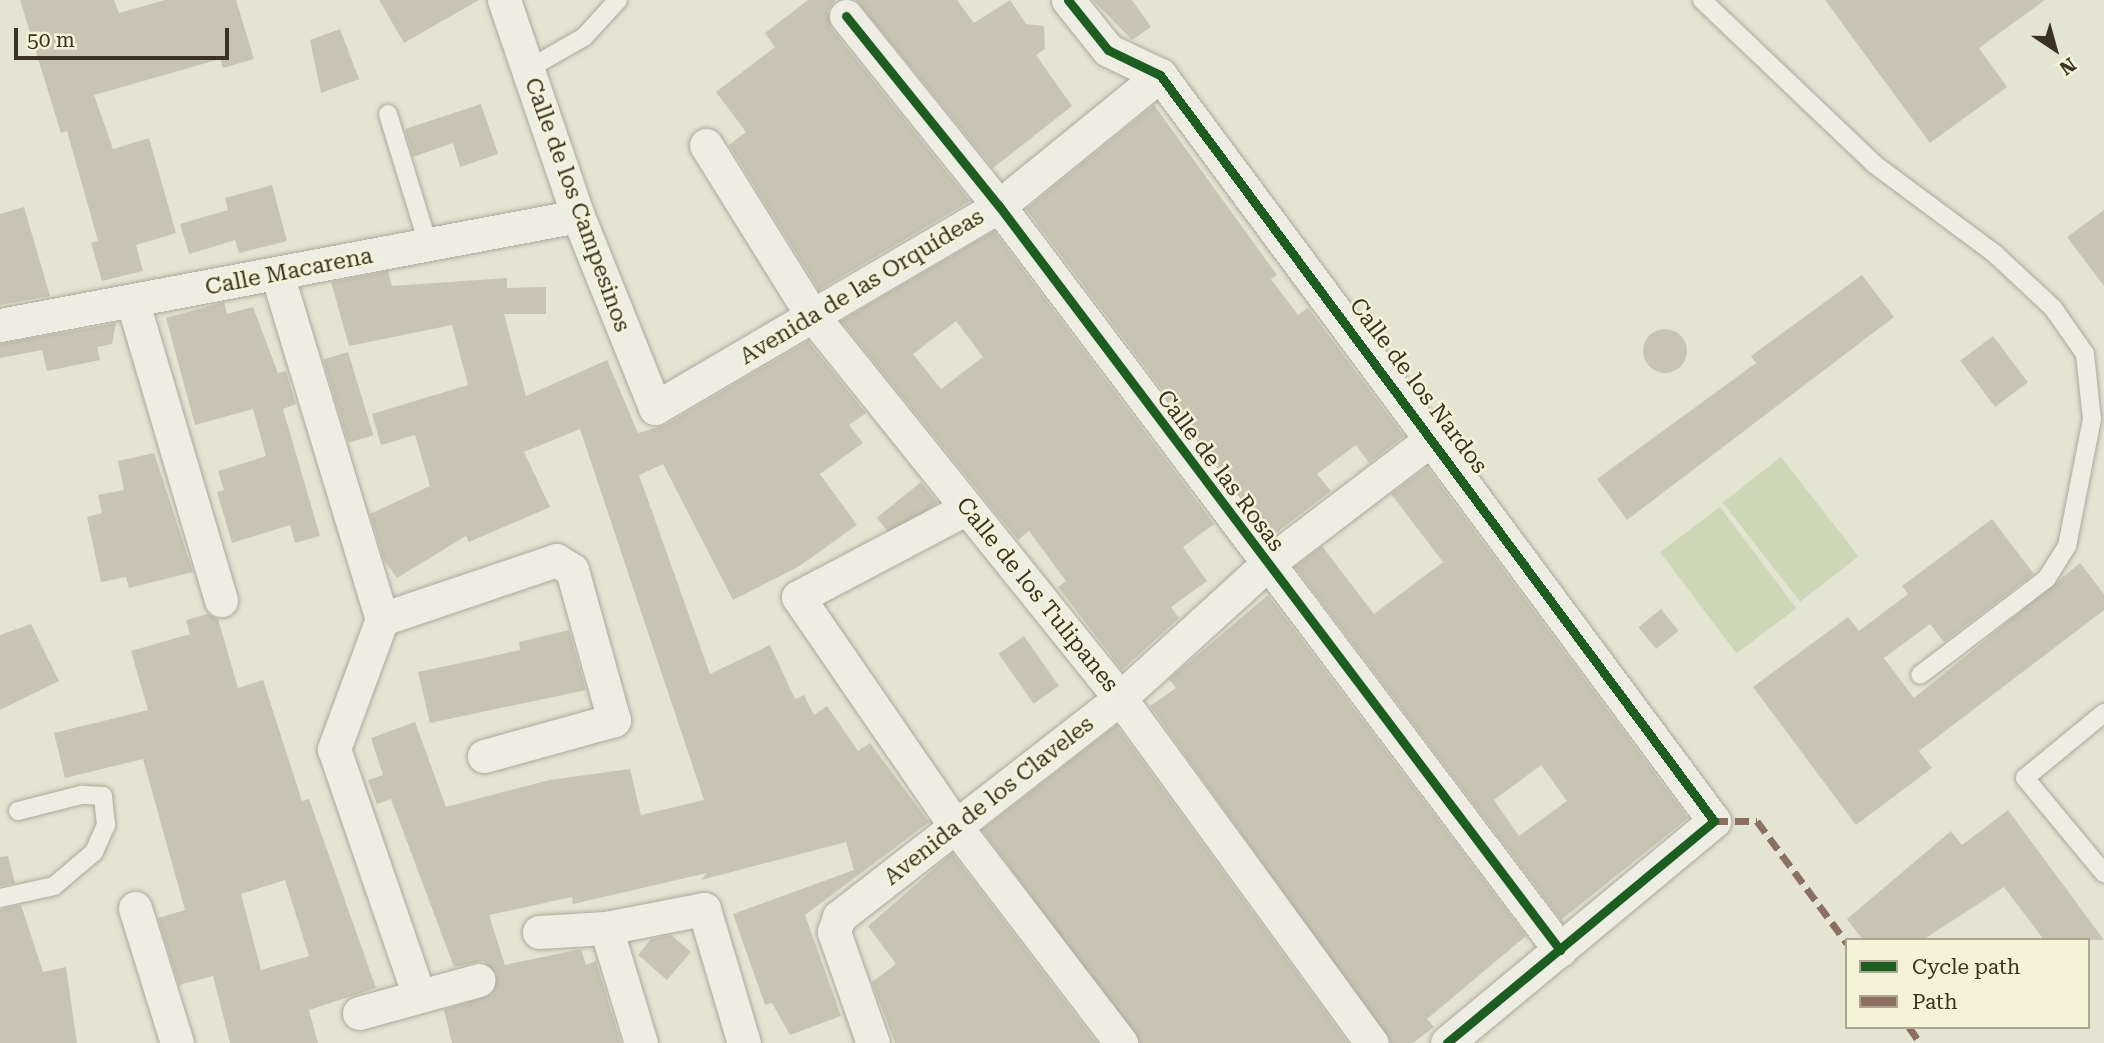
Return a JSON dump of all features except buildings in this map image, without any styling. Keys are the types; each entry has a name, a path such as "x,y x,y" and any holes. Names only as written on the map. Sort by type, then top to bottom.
{"street":[{"name":"Calle de los Campesinos","path":"505,0 578,216 655,408"},
{"name":"Calle de los Nardos","path":"1068,0 1108,50 1160,75 1434,438 1714,821 1560,950"},
{"name":"Calle de las Rosas","path":"846,16 999,206 1266,565 1560,950"},
{"name":"Avenida de las Orquídeas","path":"655,408 999,206 1160,75"},
{"name":"Calle de los Tulipanes","path":"706,145 812,315 1120,698 1372,1043"},
{"name":"Calle Macarena","path":"0,325 133,303 578,216"},
{"path":"277,274 382,619 334,749 419,996"},
{"path":"133,303 221,600"},
{"name":"Avenida de los Claveles","path":"873,1043 835,923 1120,698 1266,565 1434,438"},
{"path":"967,508 798,597 956,827 1121,1043"},
{"path":"382,619 556,560 572,570 614,720 484,756"},
{"path":"135,908 177,1043"},
{"path":"539,933 606,928 704,909 744,1043"},
{"path":"606,928 641,1043"},
{"path":"1447,1043 1560,950"},
{"path":"359,1013 478,980"}],"lane":[{"path":"528,69 583,37 618,0"},
{"path":"1702,0 1874,164 1995,254 2053,308 2085,354 2092,419 2067,546 2046,579 1920,674"},
{"path":"388,114 428,244"},
{"path":"2104,713 2025,778 2104,873"},
{"path":"0,898 54,886 93,852 106,825 103,796 81,795 18,811"}],"green space":[{"path":"1781,457 1859,556 1800,602 1723,503"},
{"path":"1720,507 1796,608 1737,654 1660,552"}],"marked path":[{"path":"1714,821 1757,821 1845,940"},
{"path":"1910,1029 1920,1043"}],"cycle path":[{"path":"1068,0 1108,50 1160,75 1714,821 1447,1043"},
{"path":"846,16 999,206 1560,950"}]}
